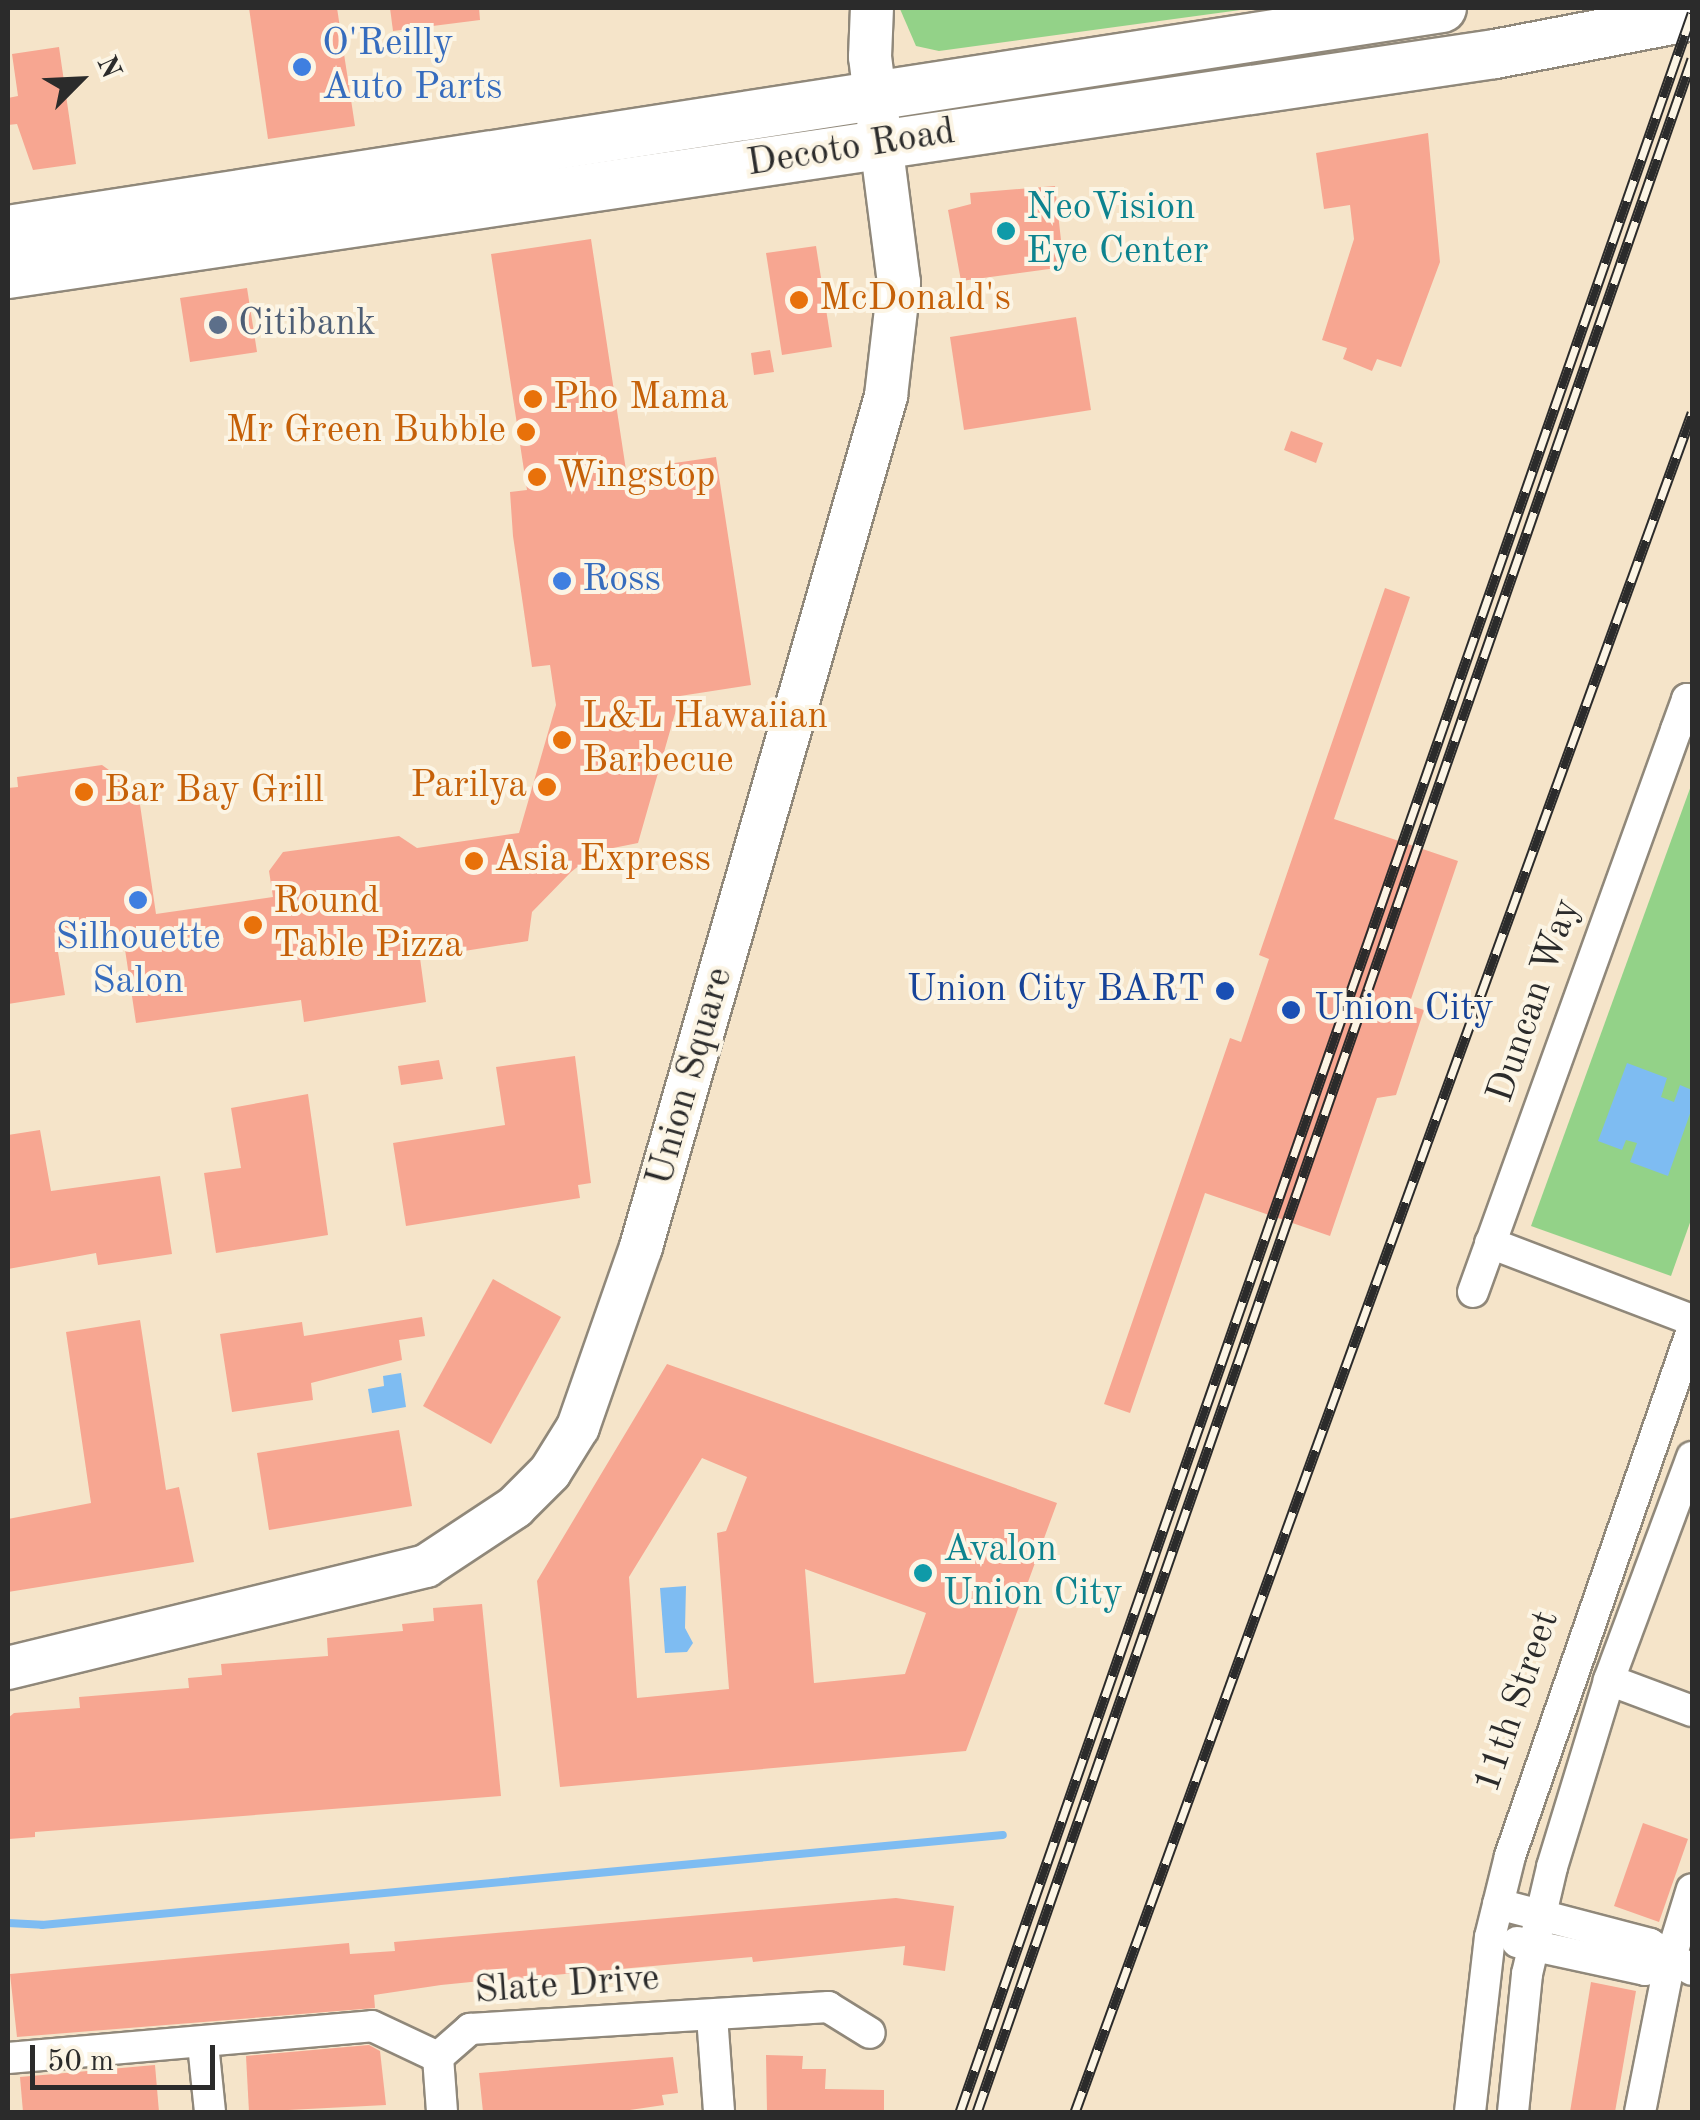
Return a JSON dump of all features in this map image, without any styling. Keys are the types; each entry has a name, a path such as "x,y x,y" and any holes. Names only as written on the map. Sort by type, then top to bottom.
{"main road":[{"name":"Decoto Road","path":"8,274 120,236 375,174 1442,8"},
{"name":"Decoto Road","path":"8,230 120,236 882,144 1495,54 1692,16"},
{"path":"8,247 96,234 120,236"}],"street":[{"name":"Union Square","path":"8,1668 426,1566 515,1507 550,1472 578,1427 641,1247 886,396 898,283 876,98 872,8"},
{"name":"Duncan Way","path":"1473,1292 1687,699 1692,701"},
{"path":"1490,1243 1692,1320"},
{"name":"11th Street","path":"1470,2112 1490,1937 1498,1904 1559,1700 1692,1330"},
{"name":"11th Street","path":"1513,2112 1541,1914 1609,1680 1692,1457"},
{"path":"1609,1680 1692,1711"},
{"path":"1640,2112 1681,1965 1692,1890"},
{"path":"1498,1904 1650,1944 1681,1965"},
{"path":"1490,1937 1645,1970 1681,1965"},
{"name":"Slate Drive","path":"438,2056 470,2028 828,2007 870,2033"},
{"path":"712,2016 719,2112"},
{"path":"8,2058 203,2044 372,2026 438,2056 442,2112"},
{"path":"203,2044 210,2112"}],"green space":[{"path":"1255,8 939,51 916,46 900,9"},
{"path":"1692,783 1692,1217 1671,1276 1531,1226"}],"water":[{"path":"1627,1063 1667,1078 1661,1097 1674,1102 1680,1085 1692,1090 1692,1108 1668,1176 1630,1162 1637,1143 1626,1140 1622,1150 1598,1141"},
{"path":"401,1373 406,1407 372,1413 368,1389 384,1386 383,1376"},
{"path":"686,1586 685,1628 693,1643 687,1652 665,1653 660,1588"}],"building":[{"name":"O'Reilly Auto Parts","path":"249,8 337,8 355,126 268,139"},
{"path":"390,8 479,8 480,20 393,31"},
{"path":"59,47 76,164 33,170 17,124 8,125 8,98 18,96 12,54"},
{"path":"1428,133 1440,262 1401,367 1377,359 1372,371 1343,359 1347,348 1322,340 1354,239 1350,205 1324,209 1316,153"},
{"name":"NeoVision Eye Center","path":"1055,186 1064,267 961,281 948,210 971,204 970,193"},
{"path":"591,239 626,470 716,457 751,685 680,696 638,843 598,851 571,872 532,912 528,941 420,958 426,1002 304,1022 301,1000 136,1023 123,936 57,946 65,995 8,1004 8,788 18,787 17,777 102,765 138,791 156,914 273,897 269,871 283,852 399,836 417,848 519,833 556,705 550,665 532,667 513,536 510,492 527,490 491,254"},
{"name":"McDonald's","path":"816,246 832,347 782,355 766,253"},
{"name":"Citibank","path":"247,288 257,352 190,362 180,298"},
{"path":"1076,317 1091,410 964,430 950,337"},
{"path":"770,350 774,372 754,375 751,353"},
{"path":"1291,431 1323,443 1316,463 1284,450"},
{"path":"1385,588 1410,597 1334,819 1458,861 1409,1005 1424,1010 1396,1095 1377,1098 1330,1236 1205,1193 1130,1413 1104,1404 1230,1038 1241,1042 1269,959 1259,955"},
{"path":"575,1056 591,1183 578,1185 580,1198 406,1226 393,1143 505,1125 496,1067"},
{"path":"439,1060 443,1079 401,1085 398,1066"},
{"path":"308,1094 328,1235 216,1253 204,1173 241,1168 231,1108"},
{"path":"40,1130 51,1191 160,1176 172,1254 98,1265 96,1253 8,1269 8,1135"},
{"path":"493,1279 561,1317 491,1444 423,1406"},
{"path":"422,1317 425,1336 399,1340 402,1360 311,1383 313,1400 232,1412 220,1334 302,1322 304,1336"},
{"path":"140,1320 166,1490 179,1487 194,1562 8,1592 8,1519 91,1503 66,1332"},
{"name":"Avalon Union City","path":"667,1364 1057,1503 966,1751 560,1787 537,1581","holes":["702,1458 747,1477 726,1531 717,1533 729,1689 637,1698 629,1577","805,1569 926,1613 905,1674 814,1683"]},
{"path":"399,1430 412,1506 269,1530 257,1453"},
{"path":"482,1604 501,1796 35,1832 35,1837 9,1839 8,1718 14,1713 80,1708 79,1697 189,1688 188,1678 222,1675 221,1664 328,1656 327,1638 403,1631 402,1624 434,1621 433,1608"},
{"path":"1643,1823 1688,1839 1659,1922 1614,1906"},
{"path":"896,1898 954,1906 945,1971 903,1965 905,1946 753,1962 752,1957 543,1976 544,1984 501,1979 441,1985 374,1995 375,2008 17,2037 10,1974 349,1943 350,1954 395,1951 394,1942"},
{"path":"1591,1982 1636,1991 1615,2112 1570,2112"},
{"path":"369,2045 380,2051 386,2105 249,2112 246,2056"},
{"path":"766,2055 803,2056 802,2069 826,2069 825,2089 884,2090 884,2112 767,2112"},
{"path":"673,2057 678,2093 662,2095 664,2105 616,2112 483,2112 479,2073"},
{"path":"155,2065 159,2112 23,2112 20,2077"}],"waterway":[{"path":"8,1923 42,1925 1003,1835"}],"railway":[{"path":"960,2112 1692,13"},
{"path":"977,2112 1692,59"},
{"path":"1075,2112 1692,413"}],"place":[{"name":"O'Reilly Auto Parts","path":"302,67"},
{"name":"NeoVision Eye Center","path":"1006,231"},
{"name":"McDonald's","path":"799,300"},
{"name":"Citibank","path":"218,325"},
{"name":"Pho Mama","path":"533,399"},
{"name":"Mr Green Bubble","path":"526,432"},
{"name":"Wingstop","path":"537,477"},
{"name":"Ross","path":"562,581"},
{"name":"L&L Hawaiian Barbecue","path":"562,740"},
{"name":"Parilya","path":"547,787"},
{"name":"Bar Bay Grill","path":"84,792"},
{"name":"Asia Express","path":"474,861"},
{"name":"Silhouette Salon","path":"138,900"},
{"name":"Round Table Pizza","path":"253,925"},
{"name":"Union City BART","path":"1225,991"},
{"name":"Union City","path":"1291,1010"},
{"name":"Avalon Union City","path":"923,1573"}]}
